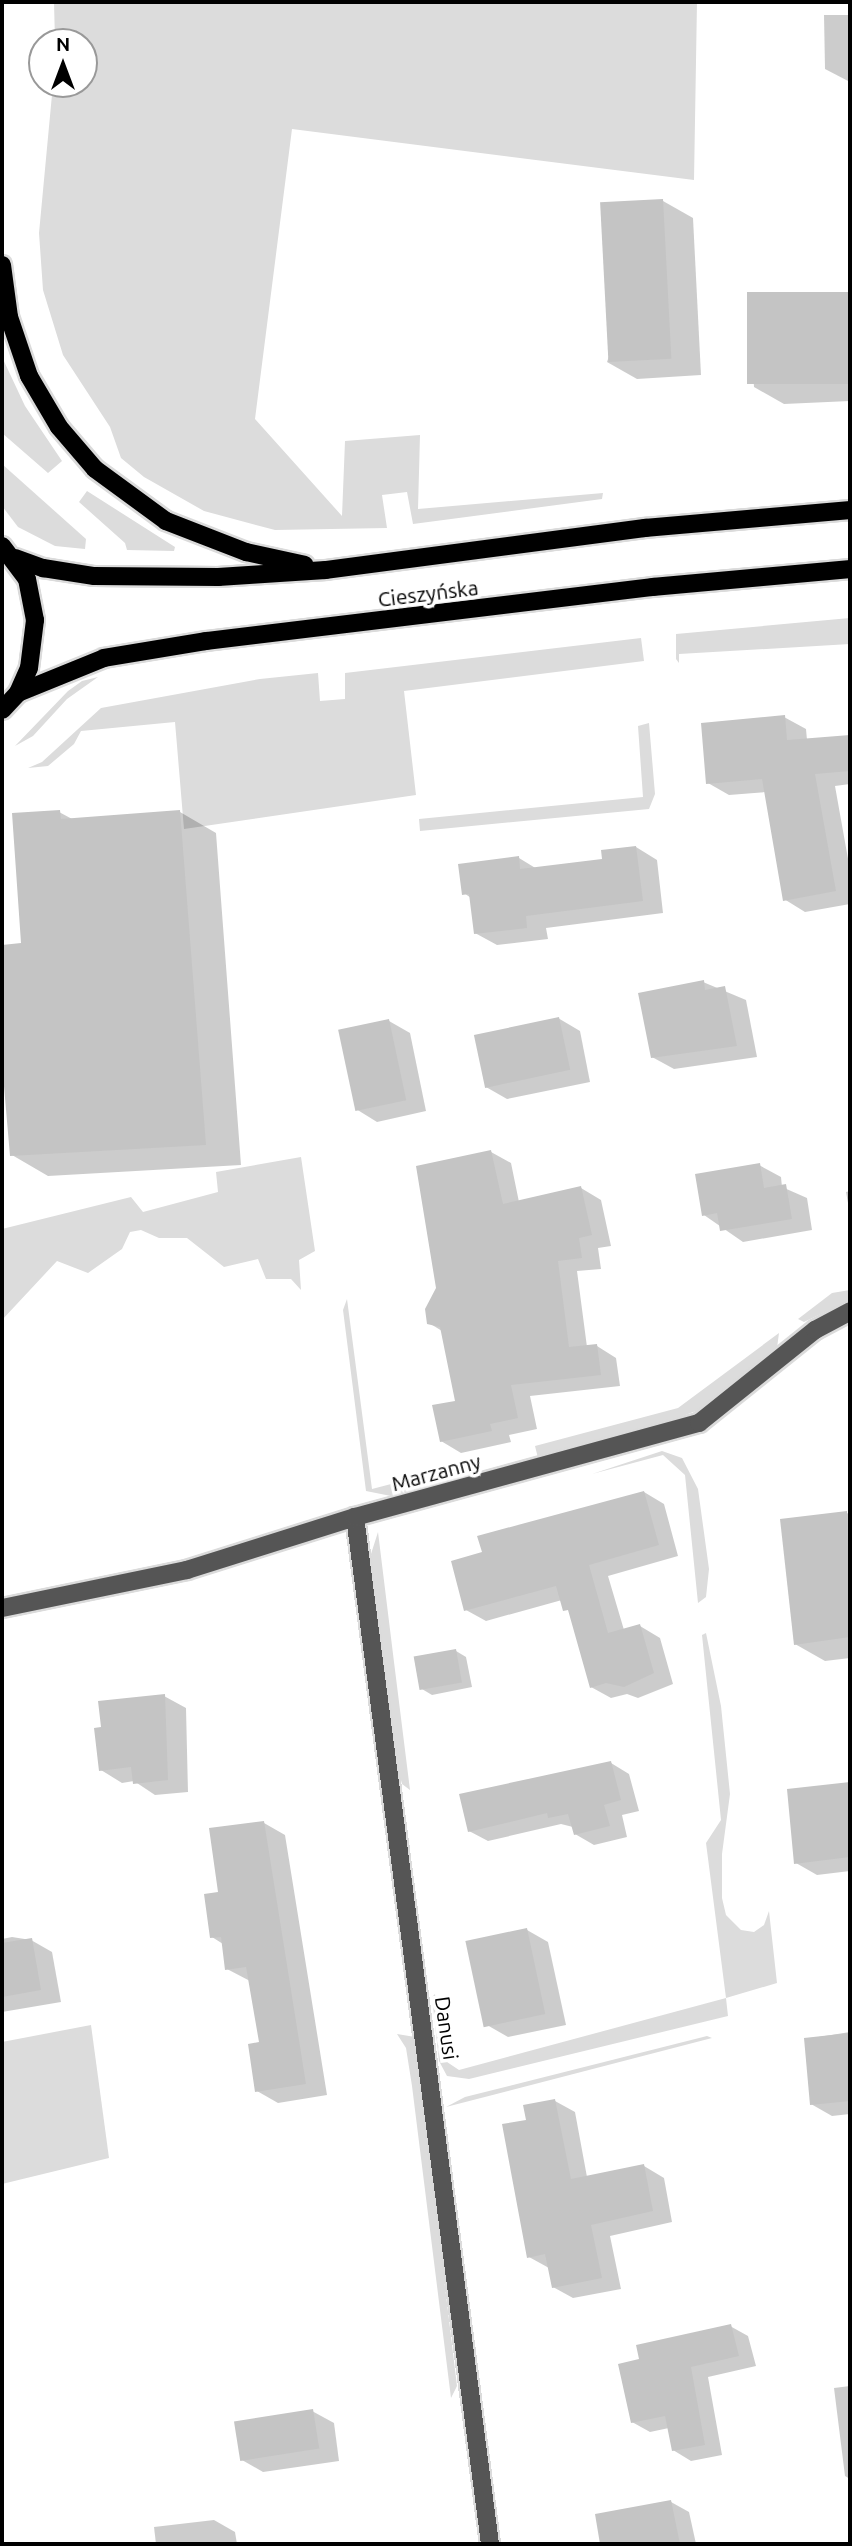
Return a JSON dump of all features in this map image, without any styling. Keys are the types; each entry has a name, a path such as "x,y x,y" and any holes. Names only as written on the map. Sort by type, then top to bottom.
{"main road":[{"path":"2,265 9,317 29,376 59,426 95,470 137,504 200,537 326,570"},
{"name":"Cieszyńska","path":"8,552 43,568 94,576 218,577 326,570 645,528 850,510"},
{"path":"2,710 18,693 29,668 35,620 27,579 8,552"},
{"name":"Cieszyńska","path":"18,693 104,658 206,641 653,587 850,569"}],"street":[{"name":"Marzanny","path":"2,1608 187,1570 355,1517 699,1423 815,1330 850,1311"},
{"name":"Danusi","path":"355,1517 490,2544"}],"shaded area":[{"path":"54,2 697,2 694,180 292,129 255,419 342,516 345,441 420,435 418,509 603,493 602,499 413,524 407,492 382,495 387,528 275,530 204,511 144,477 121,458 110,427 63,355 43,290 39,233 52,98 98,98 98,28 55,28"},
{"path":"2,357 25,406 62,461 48,473 2,433"},
{"path":"2,464 86,539 85,549 55,546 18,527 2,506"},
{"path":"87,491 175,547 174,551 127,550 125,543 79,502"},
{"path":"850,618 850,644 679,654 679,663 676,659 676,634"},
{"path":"641,638 644,661 404,691 416,795 184,829 175,722 81,731 74,744 48,766 28,768 42,762 101,708 260,679 318,673 320,701 345,699 345,673"},
{"path":"98,677 67,699 33,736 15,746 68,691 82,681"},
{"path":"649,723 655,794 649,809 420,831 419,819 643,797 638,726"},
{"path":"301,1157 315,1251 299,1260 301,1290 291,1279 266,1279 258,1259 224,1267 187,1238 159,1238 141,1230 130,1232 122,1249 88,1273 57,1261 2,1320 2,1229 131,1197 143,1212 218,1192 216,1172"},
{"path":"850,1290 850,1300 804,1322 798,1319 832,1293"},
{"path":"347,1299 372,1489 437,1472 439,1484 391,1496 366,1491 343,1310"},
{"path":"779,1333 777,1348 696,1411 643,1431 538,1458 535,1446 678,1408"},
{"path":"662,1451 682,1458 698,1489 709,1569 706,1597 698,1603 685,1475 663,1455 592,1474"},
{"path":"378,1532 410,1790 402,1784 398,1769 372,1580 371,1554"},
{"path":"706,1633 721,1706 730,1794 722,1854 722,1898 726,1915 741,1930 754,1932 764,1925 769,1911 777,1983 726,1998 706,1843 721,1820 702,1635"},
{"path":"435,1994 444,2060 459,2070 726,1998 728,2016 469,2079 447,2076 439,2061 432,1997"},
{"path":"91,2025 109,2158 2,2184 2,2042"},
{"path":"397,2034 415,2037 457,2386 451,2398 412,2086 406,2048"},
{"path":"707,2036 712,2038 446,2107 465,2097"}],"building":[{"path":"663,199 671,359 608,362 600,202"},
{"path":"747,292 850,292 850,384 747,384"},
{"path":"785,715 787,740 850,735 850,771 815,774 836,891 783,901 762,779 706,784 701,723"},
{"path":"60,810 61,819 180,810 206,1145 10,1156 2,1063 2,945 21,943 12,813"},
{"path":"636,846 643,901 526,916 527,928 474,934 469,894 462,895 458,864 519,856 520,869 602,859 601,850"},
{"path":"704,980 705,990 725,986 737,1046 651,1058 638,993"},
{"path":"559,1017 570,1070 485,1088 474,1035"},
{"path":"389,1019 406,1100 355,1111 338,1030"},
{"path":"491,1150 503,1204 581,1186 592,1235 579,1238 582,1258 558,1261 569,1347 597,1344 601,1375 511,1385 518,1418 490,1424 492,1431 440,1442 432,1405 455,1401 440,1327 427,1324 425,1309 436,1288 416,1166"},
{"path":"760,1163 764,1188 786,1184 792,1219 720,1231 717,1213 702,1216 695,1174"},
{"path":"644,1491 659,1545 589,1565 608,1633 640,1624 654,1673 624,1687 606,1683 590,1688 568,1610 563,1611 556,1586 464,1611 451,1561 482,1552 477,1536"},
{"path":"847,1511 850,1637 794,1645 780,1519"},
{"path":"456,1649 462,1682 420,1690 414,1656"},
{"path":"165,1694 168,1780 133,1784 131,1767 99,1771 94,1728 101,1727 98,1701"},
{"path":"611,1761 621,1800 604,1805 610,1826 574,1835 568,1814 548,1818 547,1813 468,1832 459,1794"},
{"path":"850,1782 850,1857 794,1864 787,1789"},
{"path":"264,1821 306,2084 255,2092 248,2044 259,2042 246,1967 225,1970 221,1937 210,1938 204,1894 218,1892 209,1828"},
{"path":"527,1928 545,2014 484,2027 465,1941"},
{"path":"32,1938 41,1990 2,1997 2,1943"},
{"path":"850,2033 850,2101 810,2105 804,2038"},
{"path":"555,2099 571,2179 644,2164 653,2211 591,2225 602,2278 552,2288 545,2254 527,2258 502,2124 526,2120 523,2105"},
{"path":"731,2324 739,2356 691,2367 705,2445 672,2451 665,2416 631,2423 618,2364 639,2359 636,2345"},
{"path":"313,2409 319,2449 240,2461 234,2422"},
{"path":"671,2500 680,2544 600,2544 595,2514"}]}
